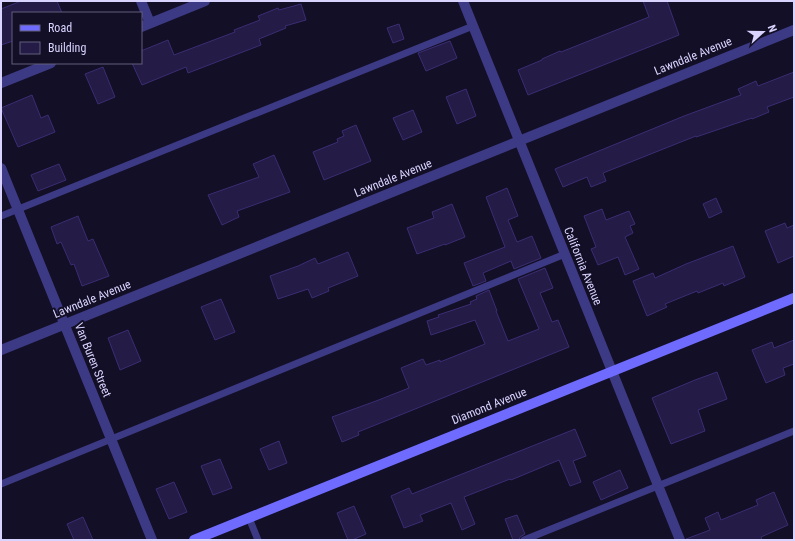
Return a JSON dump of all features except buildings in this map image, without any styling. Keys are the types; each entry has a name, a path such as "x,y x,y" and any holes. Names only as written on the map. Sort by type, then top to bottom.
{"street":[{"path":"141,1 146,25 205,1"},
{"name":"California Avenue","path":"463,1 680,540"},
{"name":"Lawndale Avenue","path":"1,350 794,30"},
{"path":"1,83 48,64"},
{"name":"Van Buren Street","path":"1,168 152,540"},
{"name":"Diamond Avenue","path":"194,540 794,298"}],"lane":[{"path":"1,216 473,26"},
{"path":"1,484 565,254"},
{"path":"524,540 794,431"},
{"path":"249,518 258,540"}]}
